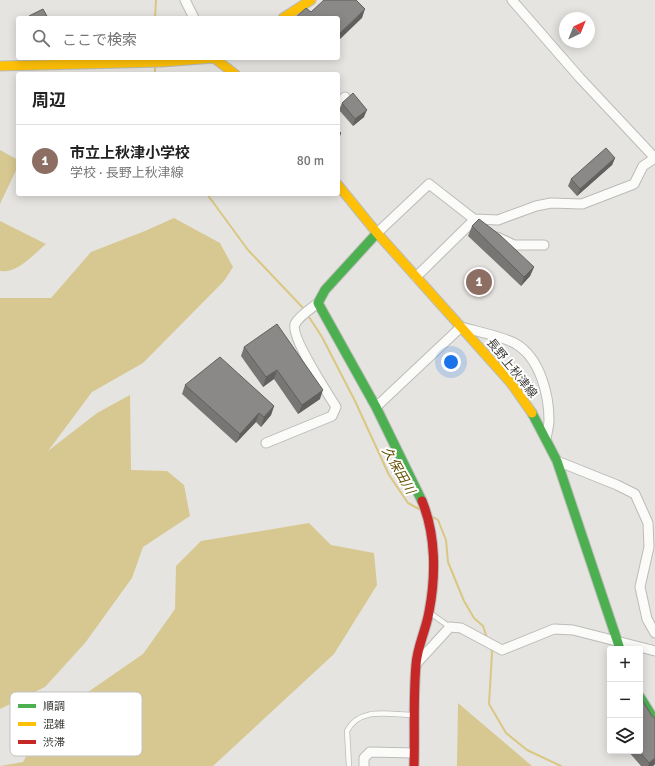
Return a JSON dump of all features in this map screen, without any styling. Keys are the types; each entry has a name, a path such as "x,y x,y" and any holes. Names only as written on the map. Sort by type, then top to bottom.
{"main road":[{"path":"286,16 311,0"},
{"path":"0,66 188,60"},
{"path":"217,60 232,72"},
{"name":"長野上秋津線","path":"340,188 377,234 511,383 530,410 557,461 619,645"},
{"path":"377,234 326,290 318,303 376,407 414,482 429,519 434,559 433,584 429,612 416,664 414,766"},
{"path":"643,702 655,721"}],"street":[{"path":"185,0 193,16"},
{"path":"416,276 475,219 498,220 536,206 551,203 582,204 634,184 643,166 655,158 580,78 512,0"},
{"path":"340,102 345,97"},
{"path":"377,234 429,184 488,230 514,245 544,245"},
{"path":"266,443 332,416 336,407 306,356 294,329 296,322 318,303"},
{"path":"376,407 461,327 516,344 527,353 540,373 545,391 549,420 546,438"},
{"path":"557,461 617,485 635,494 648,523 649,546 640,587 647,619 655,633"},
{"path":"416,664 450,627 461,628 502,650 554,629 572,630 619,645 655,651"},
{"path":"364,766 364,758 370,752 414,753"}],"lane":[{"path":"429,612 450,627"},
{"path":"349,766 347,732 356,719 365,715 378,714 414,715"}],"shaded area":[{"path":"0,150 16,159 16,170 0,204"},
{"path":"174,218 220,243 233,267 224,281 143,363 92,392 48,451 97,413 130,395 131,470 167,471 184,485 190,516 143,547 132,578 85,643 45,687 35,692 10,692 10,704 0,709 0,298 51,298 91,252"},
{"path":"0,221 46,244 19,267 13,270 0,271"},
{"path":"309,523 331,545 374,553 377,585 334,654 213,766 0,766 23,762 26,756 142,756 142,692 88,692 143,654 175,609 176,566 201,541"},
{"path":"458,703 532,766 457,766"}],"building":[{"path":"324,0 356,0 365,9 340,33 340,16 297,16 306,8 311,12"},
{"path":"43,9 47,16 29,16"},
{"path":"353,93 367,110 355,119 342,103"},
{"path":"606,148 615,158 580,189 571,179"},
{"path":"479,219 500,235 534,267 524,277 472,226"},
{"path":"277,324 323,390 302,405 277,370 266,377 244,347"},
{"path":"220,357 274,406 264,417 259,413 240,434 185,385"},
{"path":"643,702 652,716 655,718 655,758 649,763 642,754 643,754"}],"waterway":[{"name":"久保田川","path":"155,16 156,0"},
{"name":"久保田川","path":"155,67 155,72"},
{"name":"久保田川","path":"208,196 248,250 305,310"},
{"name":"久保田川","path":"307,314 322,337 355,401 389,475 408,503 419,509"},
{"name":"久保田川","path":"433,517 438,520 446,540 448,562 464,601 474,618 483,626 487,638"},
{"name":"久保田川","path":"491,648 489,704 506,733 527,750 561,766"}],"traffic: fast":[{"path":"377,233 325,290 318,303 376,407 422,501"},
{"path":"532,413 557,461 619,646"},
{"path":"643,702 655,721"}],"traffic: slow":[{"path":"286,16 311,0"},
{"path":"0,66 188,60"},
{"path":"217,60 232,72"},
{"path":"340,187 377,233 511,383 532,413"}],"traffic: jam":[{"path":"414,766 416,665 429,612 434,570 430,528 422,501"}],"place":[{"name":"市立上秋津小学校","path":"479,282"}]}
